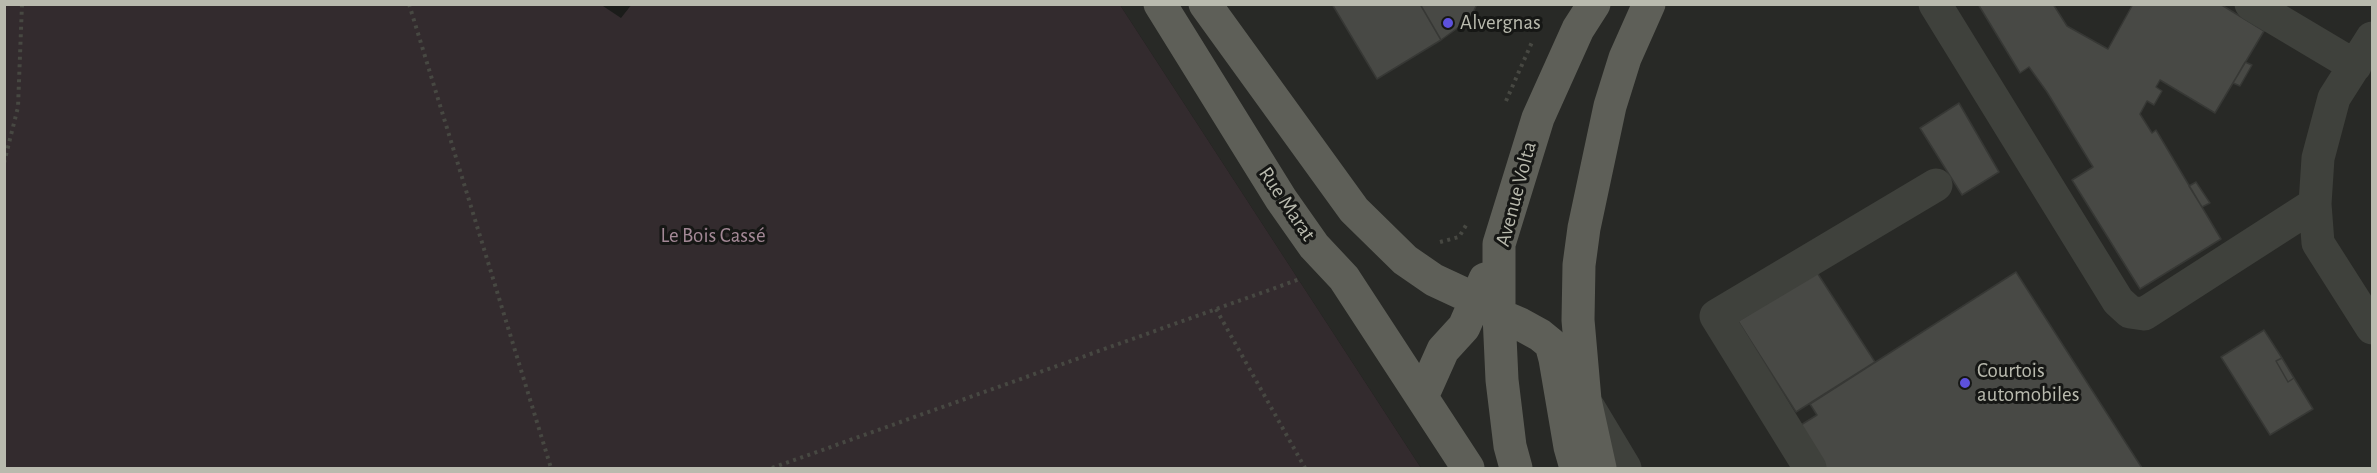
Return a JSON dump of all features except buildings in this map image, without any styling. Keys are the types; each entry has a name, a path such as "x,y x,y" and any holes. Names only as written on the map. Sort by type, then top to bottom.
{"main road":[{"name":"Rue Marat","path":"1160,4 1281,198 1314,246 1344,278 1468,468"},
{"path":"1205,4 1354,210 1405,260 1434,280 1540,335 1551,344 1576,468"},
{"name":"Avenue Volta","path":"1516,468 1510,446 1502,380 1488,308 1499,244 1538,118 1573,39 1594,4"},
{"path":"1600,468 1585,400 1578,320 1579,265 1584,228 1610,106 1625,58 1649,4"},
{"path":"1422,398 1443,350 1464,327 1488,308"}],"street":[{"path":"1935,4 2118,301 2130,312 2144,314 2315,204"},
{"path":"2252,4 2355,66"},
{"path":"2373,38 2334,98 2318,158 2315,204 2318,243 2373,328"},
{"path":"1810,468 1716,316 1936,185"},
{"path":"1585,400 1625,468"}],"path":[{"path":"4,164 18,107 22,4"},
{"path":"409,4 551,468"},
{"path":"1504,106 1533,40"},
{"path":"1432,241 1443,243 1460,237 1472,214"},
{"path":"772,468 1305,277 1344,278"},
{"path":"1216,309 1305,468"}],"shaded area":[{"path":"1120,5 2372,5 2372,468 1421,468"}],"green space":[{"name":"Le Bois Cassé","path":"600,4 621,18 632,4 1120,5 1421,468 5,468 5,5"}],"place":[{"name":"Alvergnas","path":"1448,23"},
{"name":"Courtois automobiles","path":"1965,383"}]}
